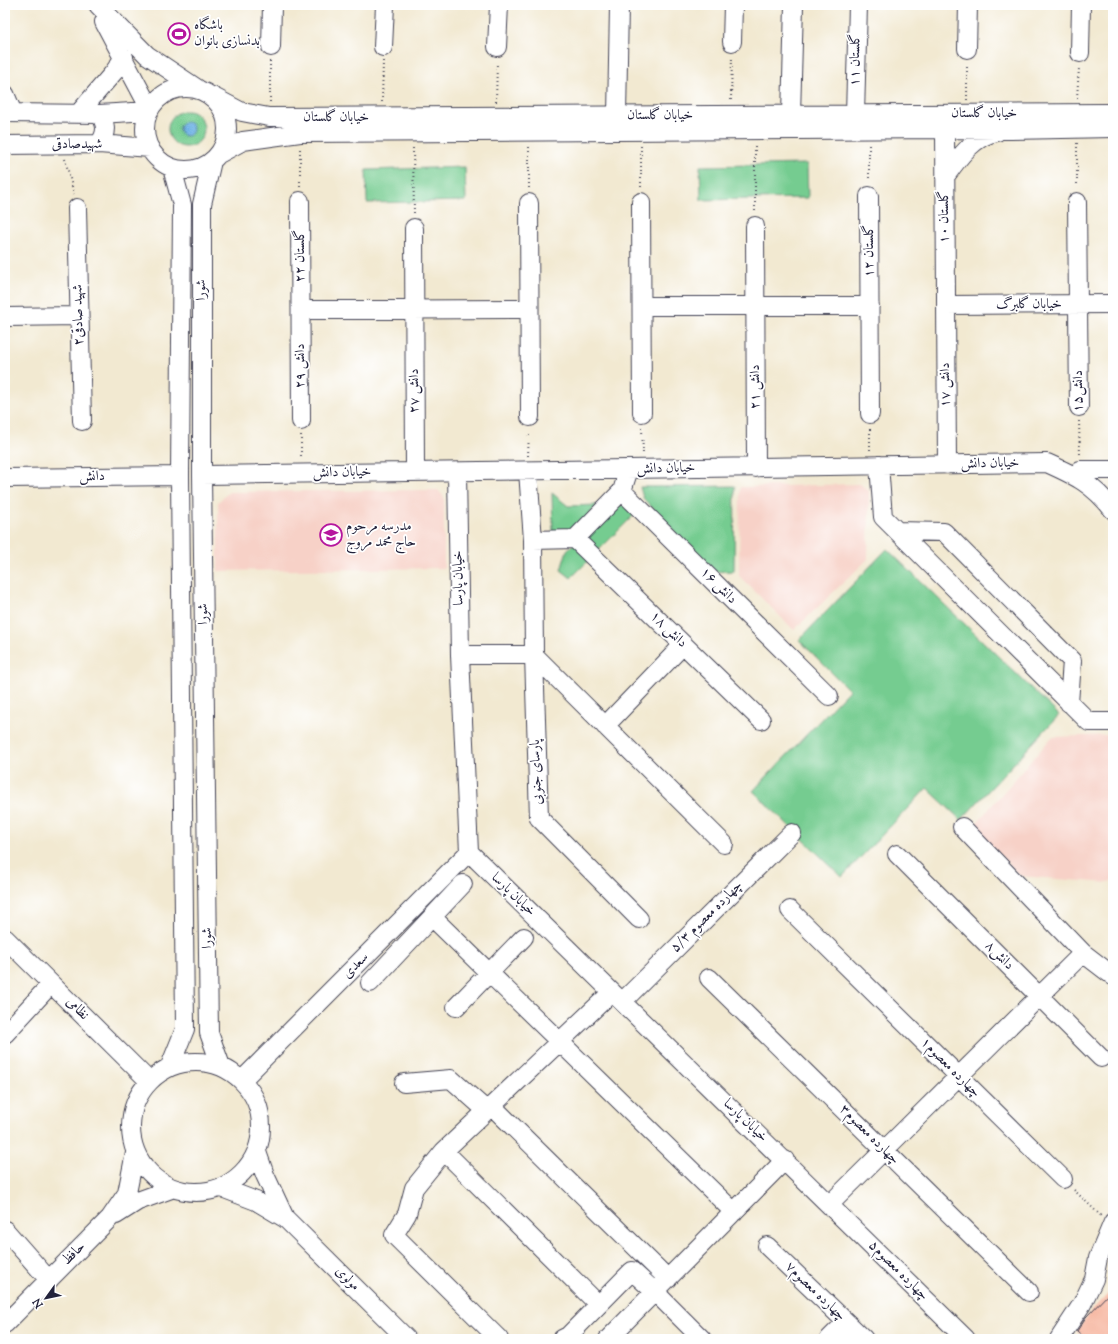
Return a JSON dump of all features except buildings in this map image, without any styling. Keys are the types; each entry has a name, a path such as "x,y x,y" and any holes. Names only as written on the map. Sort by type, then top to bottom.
{"street":[{"path":"93,5 124,57 149,110"},
{"name":"خیابان گلستان","path":"98,5 147,55 205,93 242,112 269,117 382,118 967,114 1077,121 1113,128"},
{"path":"271,47 272,5"},
{"path":"383,47 384,5"},
{"path":"497,47 499,5"},
{"path":"618,116 619,5"},
{"path":"732,42 733,5"},
{"path":"791,115 794,5"},
{"name":"گلستان ۱۱","path":"855,114 858,5"},
{"path":"967,49 968,5"},
{"path":"1080,53 1081,5"},
{"path":"78,114 114,72 124,57"},
{"path":"183,87 205,93 222,109 227,124 226,140 215,158 200,168 186,170 172,168 160,161 150,148 145,133 149,110 157,99 169,91 183,87"},
{"path":"5,94 9,113 99,114 149,110"},
{"name":"خیابان گلستان","path":"215,158 243,141 300,134 755,130 1011,130 1077,121 1113,113"},
{"path":"99,114 104,120 106,129 104,137 99,144"},
{"name":"گلستان ۱۰","path":"944,129 946,305"},
{"path":"945,177 957,160 973,144 991,133 1011,130"},
{"name":"شهیدصادقی","path":"5,145 99,144 150,148"},
{"name":"شورا","path":"215,158 202,204 202,475 209,1033 221,1066"},
{"name":"شورا","path":"170,1066 185,1031 180,476 182,204 172,168"},
{"name":"گلستان ۱۲","path":"869,196 870,414"},
{"name":"گلستان ۲۲","path":"300,201 301,310"},
{"path":"641,202 642,413"},
{"name":"دانش۱۵","path":"1077,202 1079,407"},
{"path":"529,203 528,309 530,417"},
{"name":"شهید صادقی۲","path":"77,208 82,421"},
{"name":"دانش ۲۱","path":"755,226 756,468"},
{"name":"دانش ۲۷","path":"414,228 415,472"},
{"name":"خیابان گلبرگ","path":"946,305 1113,304"},
{"name":"دانش ۱۷","path":"946,305 947,465"},
{"path":"642,306 870,306"},
{"path":"301,310 528,309"},
{"name":"دانش ۲۹","path":"301,310 301,421"},
{"path":"5,317 80,316"},
{"name":"خیابان دانش","path":"202,475 1047,463 1080,478 1102,496 1113,510"},
{"path":"875,465 883,518 1089,722 1113,722"},
{"path":"533,540 575,539 622,491 636,469"},
{"path":"1080,470 1113,470"},
{"name":"پارسای جنوبی","path":"528,471 533,540 534,655 539,818 639,919"},
{"name":"خیابان پارسا","path":"457,472 460,655 469,852 830,1204"},
{"name":"دانش","path":"5,478 180,476"},
{"name":"دانش ۱۶","path":"622,491 829,696"},
{"path":"897,531 944,532 1072,660 1069,703"},
{"name":"دانش ۱۸","path":"575,539 761,720"},
{"path":"605,726 683,645"},
{"path":"460,655 534,655 724,844"},
{"path":"962,827 1083,952 1113,976"},
{"name":"چهارده معصوم ۵/۳","path":"499,1339 394,1235 407,1214 414,1188 444,1151 560,1041 617,997 792,833"},
{"name":"سعدی","path":"242,1080 469,852"},
{"name":"دانش۸","path":"897,854 1101,1058"},
{"path":"370,983 464,884"},
{"name":"چهارده معصوم۱","path":"790,910 1063,1179"},
{"path":"432,917 734,1212"},
{"path":"456,1007 524,936"},
{"name":"نظامی","path":"5,938 148,1080"},
{"path":"830,1204 1083,952"},
{"name":"چهارده معصوم۳","path":"709,978 1029,1292"},
{"path":"5,1034 51,984"},
{"path":"185,1031 190,1035 197,1036 204,1036 209,1033"},
{"path":"195,1061 221,1066 242,1080 257,1101 262,1127 257,1152 243,1174 222,1188 196,1194 171,1188 149,1174 135,1153 129,1127 134,1102 148,1080 170,1066 195,1061"},
{"path":"404,1083 451,1079 489,1109 661,1286 702,1339"},
{"path":"444,1151 598,1304"},
{"path":"257,1152 265,1175 285,1218"},
{"path":"110,1218 127,1193 135,1153"},
{"path":"608,1339 785,1160"},
{"path":"110,1218 138,1201 171,1188"},
{"path":"222,1188 256,1201 285,1218"},
{"name":"چهارده معصوم۵","path":"830,1204 966,1339"},
{"name":"حافظ","path":"5,1324 110,1218"},
{"name":"مولوی","path":"285,1218 407,1339"},
{"path":"1094,1279 1098,1258 1112,1224"},
{"path":"5,1230 49,1280"},
{"name":"چهارده معصوم۷","path":"767,1246 864,1339"},
{"path":"1059,1339 1082,1304 1094,1279 1108,1262 1113,1249"},
{"path":"562,1339 568,1336 632,1271 661,1286"},
{"path":"829,1339 846,1322"}],"path":[{"path":"731,115 732,42"},
{"path":"269,117 271,47"},
{"path":"382,118 383,47"},
{"path":"496,117 497,47"},
{"path":"967,49 967,114"},
{"path":"1077,202 1077,121 1080,53"},
{"path":"755,130 755,226"},
{"path":"869,130 869,196"},
{"path":"641,131 641,202"},
{"path":"529,132 529,203"},
{"path":"413,133 414,228"},
{"path":"300,134 300,201"},
{"path":"61,144 77,208"},
{"name":"دانش۱۵","path":"1079,407 1080,470"},
{"path":"636,469 642,413"},
{"path":"870,414 875,465"},
{"path":"528,471 530,417"},
{"path":"301,421 302,474"},
{"path":"1063,1179 1112,1224"}],"shaded area":[{"path":"860,484 869,491 868,559 794,630 739,576 740,487"},
{"name":"مدرسه مرحوم حاج محمد مروج","path":"438,490 444,497 444,568 218,571 218,502 229,492"},
{"path":"1113,735 1113,879 1108,883 1020,876 973,827 1052,737"}],"green space":[{"path":"186,111 196,114 201,119 204,129 201,139 196,144 186,147 176,144 171,139 168,129 171,119 176,114"},
{"path":"807,164 808,198 701,200 700,166"},
{"path":"465,167 466,201 367,203 366,170"},
{"path":"735,486 734,571 711,572 643,498 640,487"},
{"path":"552,493 568,506 598,505 572,534 553,535"},
{"path":"625,505 635,514 571,578 561,570 567,550 612,506"},
{"path":"887,549 1059,715 961,820 927,788 842,877 753,791 849,690 799,640"}],"water":[{"path":"183,122 189,122 193,126 193,132 189,136 183,136 179,132 179,126"}],"place":[{"name":"باشگاه بدنسازی بانوان","path":"179,34"},
{"name":"مدرسه مرحوم حاج محمد مروج","path":"331,535"}]}
